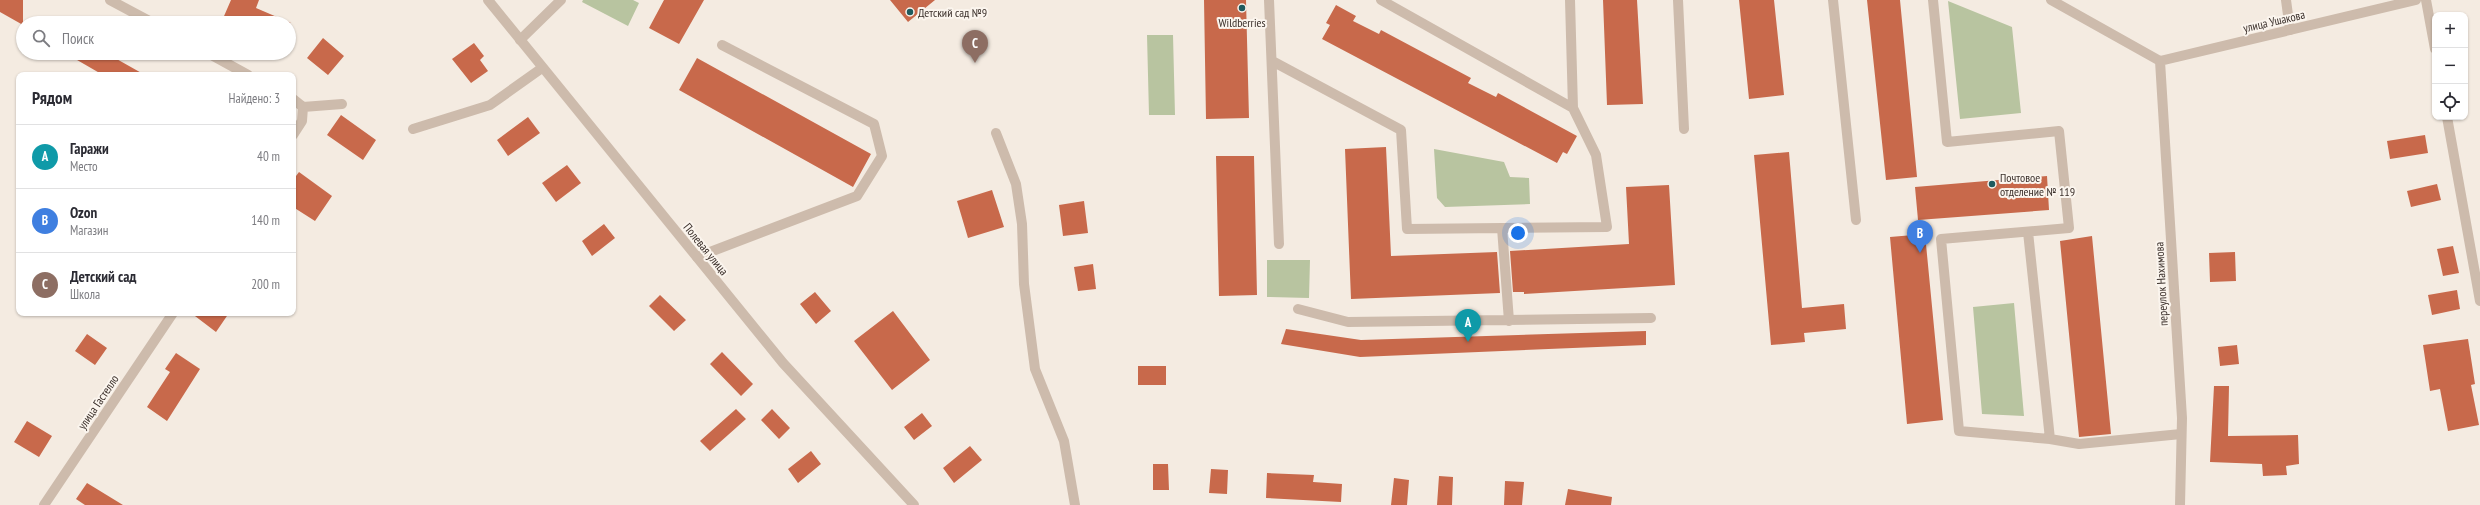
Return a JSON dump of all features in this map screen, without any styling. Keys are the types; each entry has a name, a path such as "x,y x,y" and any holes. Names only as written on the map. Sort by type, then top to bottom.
{"street":[{"path":"110,0 140,16"},
{"name":"Полевая улица","path":"488,0 783,363 914,505"},
{"path":"520,40 561,0"},
{"path":"1269,0 1274,62 1279,244"},
{"path":"1381,0 1573,108"},
{"path":"1274,62 1402,130 1407,229 1607,227 1596,155 1573,108 1570,0"},
{"path":"1678,0 1684,129"},
{"path":"1833,0 1856,220"},
{"path":"1933,0 1947,142 2059,131 2069,228 1941,239 1959,431 2050,439 2079,444 2182,434"},
{"path":"2051,0 2160,61"},
{"path":"2286,0 2290,30"},
{"name":"улица Ушакова","path":"2160,61 2416,0"},
{"path":"2426,0 2435,48"},
{"path":"696,257 857,196 882,156 874,124 722,45"},
{"path":"221,60 243,72"},
{"name":"переулок Нахимова","path":"2160,61 2182,434 2180,505"},
{"path":"413,129 490,105 542,68"},
{"path":"296,101 303,107 342,104"},
{"path":"296,130 302,121 303,107"},
{"path":"2448,120 2480,301"},
{"path":"996,133 1016,184 1022,224 1024,284 1035,368 1064,441 1075,505"},
{"path":"1502,228 1509,321"},
{"path":"2028,232 2050,439"},
{"path":"1298,309 1348,322 1651,318"},
{"name":"улица Гастелло","path":"44,505 171,316"}],"green space":[{"path":"583,0 633,0 639,3 628,26 582,2"},
{"path":"1948,1 2012,27 2021,113 1960,119"},
{"path":"1147,35 1173,35 1175,115 1149,115"},
{"path":"1434,149 1504,162 1510,177 1529,178 1530,204 1445,207 1437,198"},
{"path":"1267,260 1310,260 1309,298 1267,297"},
{"path":"2014,303 2024,416 1982,414 1973,307"}],"building":[{"path":"0,0 23,0 23,16 16,16 16,21 0,12"},
{"path":"231,0 259,0 256,8 275,16 224,16"},
{"path":"664,0 704,0 679,44 649,28"},
{"name":"Детский сад №9","path":"890,0 935,0 908,22"},
{"path":"1204,0 1246,0 1249,118 1206,119"},
{"path":"1603,0 1637,0 1643,104 1607,105"},
{"path":"1739,0 1774,0 1784,95 1749,99"},
{"path":"1867,0 1900,0 1917,177 1886,180"},
{"path":"1336,5 1356,16 1353,21 1379,34 1381,30 1471,78 1468,83 1496,97 1498,93 1577,136 1567,154 1563,152 1557,163 1322,39 1330,25 1326,23"},
{"path":"323,38 344,56 328,75 307,58"},
{"path":"474,43 484,56 480,60 488,71 471,83 452,59"},
{"path":"697,58 871,154 853,187 679,90"},
{"path":"77,60 118,60 140,72 98,72"},
{"path":"341,115 376,140 363,160 327,135"},
{"path":"528,117 540,133 508,156 497,140"},
{"path":"2425,135 2428,153 2390,159 2387,141"},
{"path":"1386,147 1391,256 1497,252 1500,293 1351,299 1345,149"},
{"path":"1789,152 1802,308 1844,304 1846,329 1804,333 1805,342 1771,345 1754,155"},
{"path":"1216,156 1254,156 1257,295 1219,296"},
{"path":"567,165 581,183 556,202 542,183"},
{"path":"299,172 332,196 315,221 296,209 296,176"},
{"path":"2047,176 2049,210 1918,220 1915,187"},
{"path":"2437,184 2441,200 2411,207 2407,191"},
{"path":"1669,185 1675,285 1524,294 1524,292 1513,292 1510,251 1629,244 1626,187"},
{"path":"992,190 1004,227 968,238 957,201"},
{"path":"1084,201 1088,233 1063,236 1059,205"},
{"path":"604,224 615,238 592,256 582,241"},
{"path":"1925,234 1943,420 1907,424 1890,237"},
{"path":"2092,236 2111,434 2079,437 2060,241"},
{"path":"2453,246 2459,273 2443,276 2437,249"},
{"path":"2235,252 2236,281 2210,282 2209,253"},
{"path":"1093,264 1096,289 1078,291 1074,267"},
{"path":"2457,290 2460,309 2432,315 2428,295"},
{"path":"815,292 831,311 816,324 800,304"},
{"path":"660,295 686,320 674,331 649,306"},
{"path":"893,311 930,360 892,390 854,341"},
{"path":"195,316 227,316 216,332"},
{"path":"1286,329 1361,340 1646,331 1646,345 1360,357 1281,344"},
{"path":"87,334 107,348 95,365 75,351"},
{"path":"2468,339 2475,384 2471,385 2479,425 2448,431 2440,389 2430,391 2423,345"},
{"path":"2237,345 2239,364 2220,366 2218,347"},
{"path":"722,352 753,384 741,396 710,364"},
{"path":"176,353 200,369 167,421 147,407 170,372 165,369"},
{"path":"1138,366 1166,366 1166,385 1138,385"},
{"path":"2214,386 2229,386 2228,436 2298,435 2299,464 2286,466 2287,475 2263,476 2262,464 2210,462"},
{"path":"736,409 746,419 710,451 700,441"},
{"path":"772,409 790,428 779,439 761,420"},
{"path":"922,413 932,426 914,440 904,427"},
{"path":"27,421 52,436 39,457 14,442"},
{"path":"970,446 982,460 954,483 943,468"},
{"path":"811,451 821,464 798,483 788,469"},
{"path":"1153,464 1168,464 1169,490 1153,490"},
{"path":"1211,469 1228,470 1227,494 1209,493"},
{"path":"1267,473 1314,475 1313,482 1342,484 1341,502 1266,498"},
{"path":"1439,476 1453,477 1452,505 1437,505"},
{"path":"1394,478 1409,480 1407,505 1391,505"},
{"path":"1505,481 1524,482 1522,505 1504,505"},
{"path":"87,483 123,505 85,505 76,499"},
{"path":"1568,489 1612,497 1611,505 1565,505"}],"place":[{"name":"Wildberries","path":"1242,8"},
{"name":"Детский сад №9","path":"910,12"},
{"name":"Детский сад","path":"975,63"},
{"name":"Почтовое отделение № 119","path":"1992,184"},
{"name":"Ozon","path":"1920,253"},
{"name":"Гаражи","path":"1468,342"}]}
